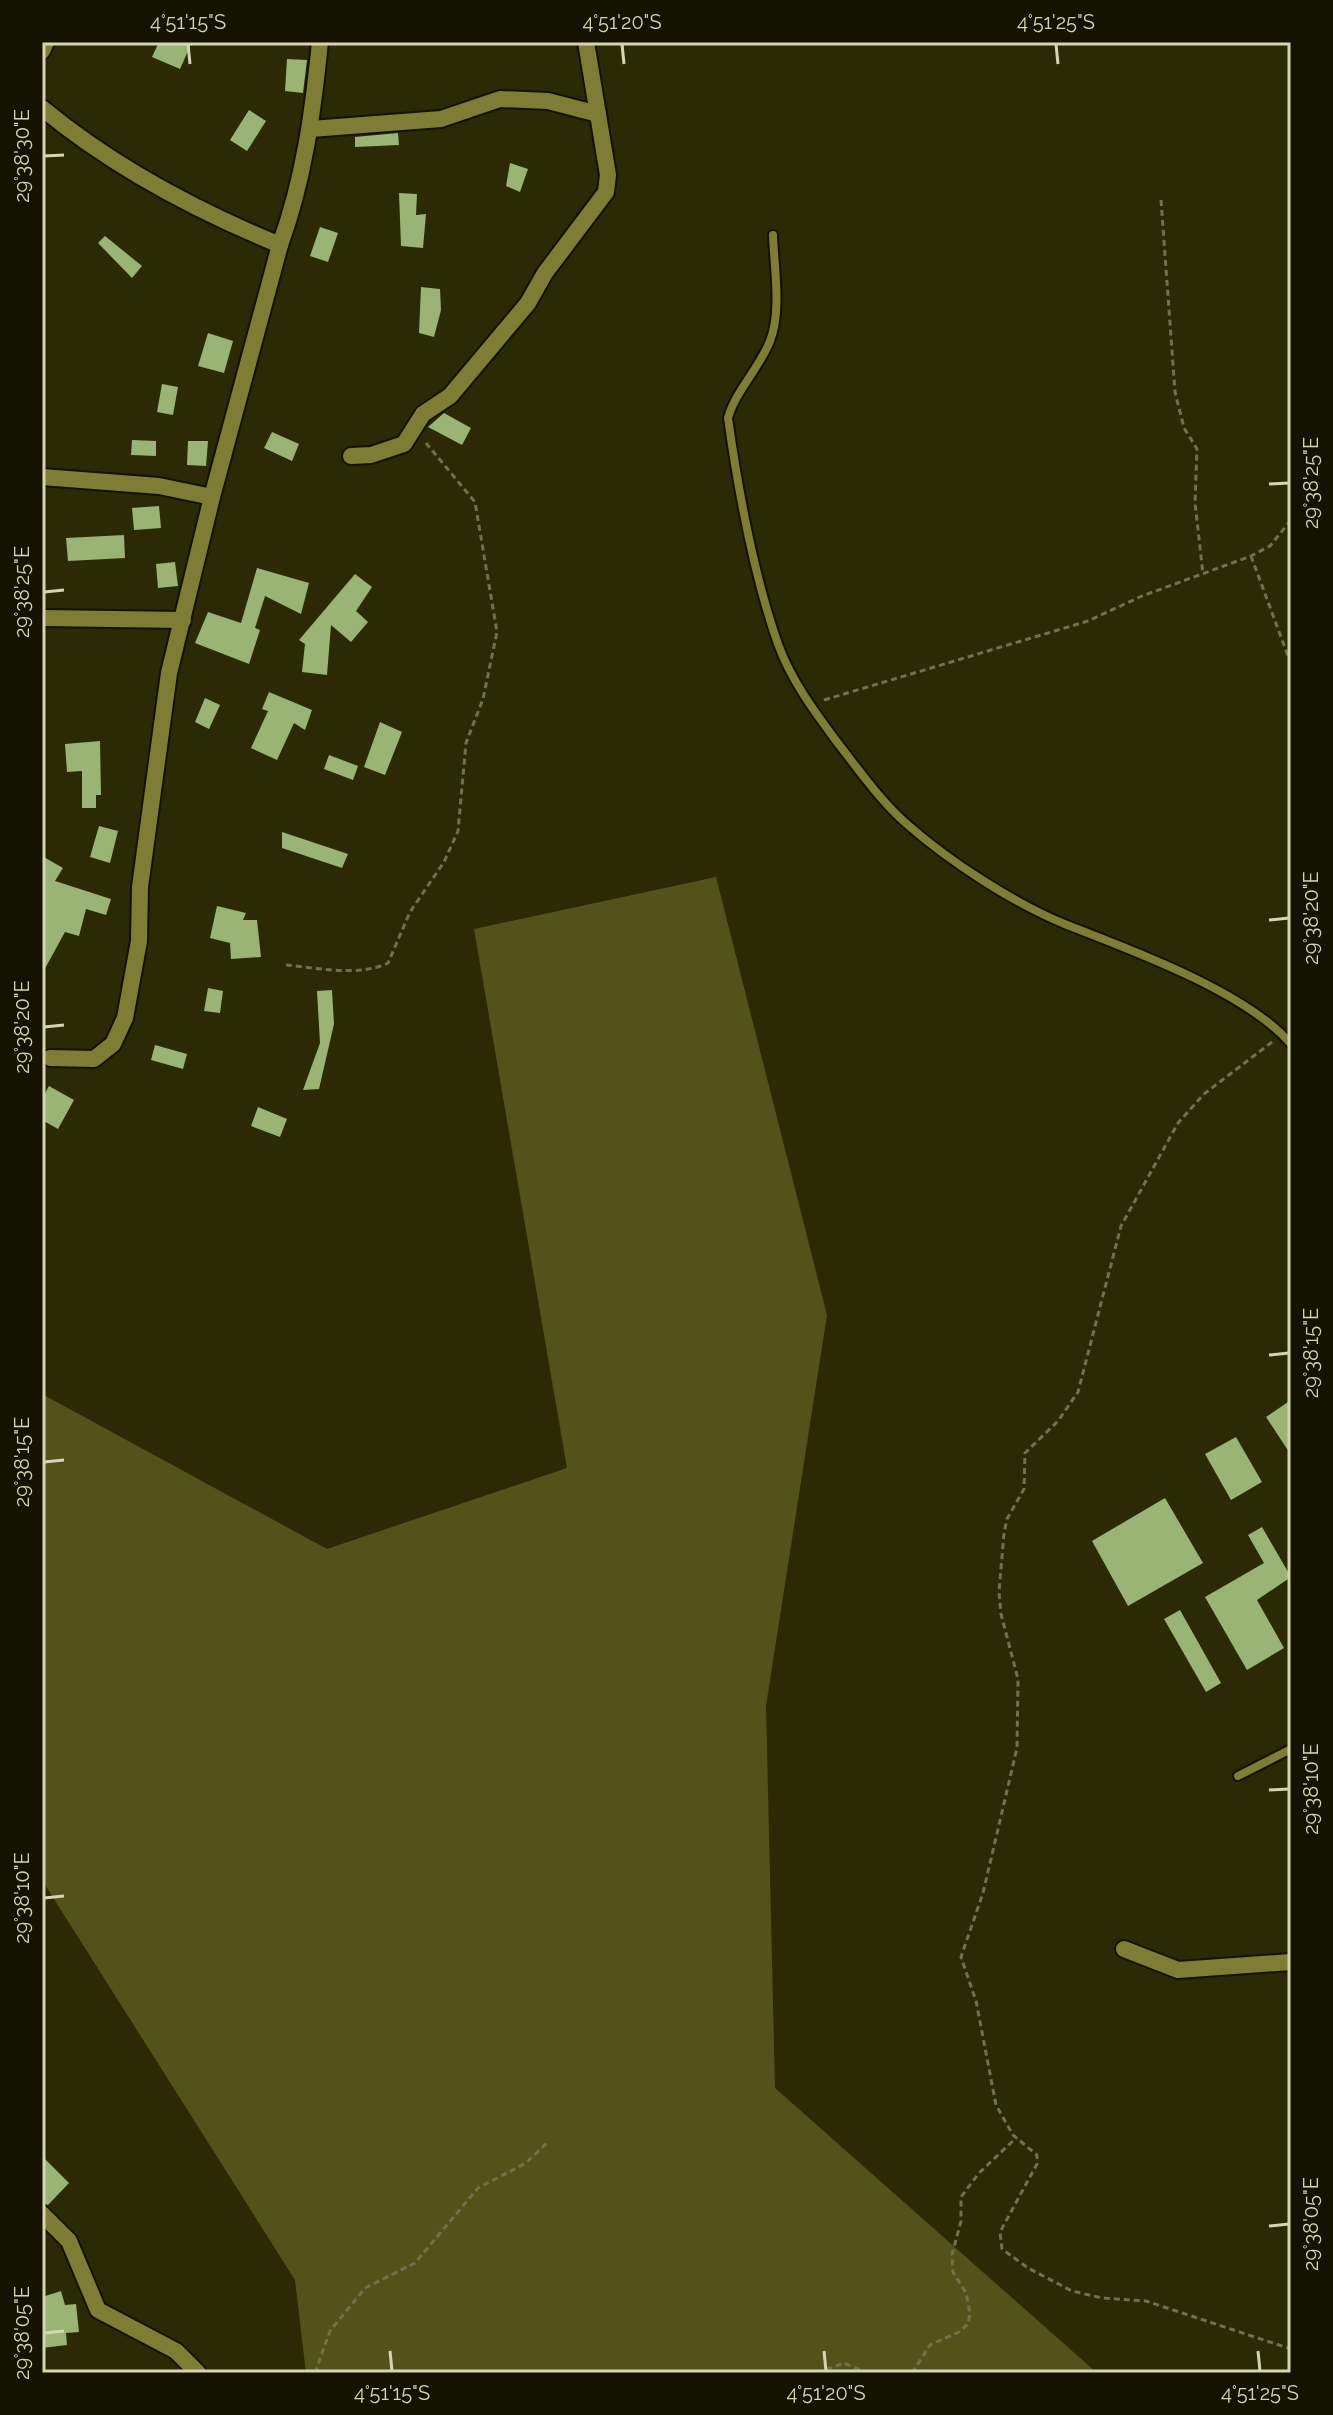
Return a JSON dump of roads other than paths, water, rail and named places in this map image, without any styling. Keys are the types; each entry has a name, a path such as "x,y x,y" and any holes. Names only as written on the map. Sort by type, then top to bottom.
{"street":[{"path":"42,51 46,42"},
{"path":"50,1058 94,1059 113,1044 125,1018 139,941 140,887 162,710 212,497 280,245 295,205 311,129 320,42"},
{"path":"351,456 395,449 416,430 423,414 450,396 528,303 545,273 606,192 608,175 586,42"},
{"path":"311,129 441,119 500,99 548,101 598,114"},
{"path":"42,108 65,127 198,209 280,245"},
{"path":"42,477 159,486 212,497"},
{"path":"42,618 183,620"},
{"path":"1124,1949 1178,1970 1291,1962"},
{"path":"42,2214 69,2241 98,2310 176,2351 198,2373"}],"lane":[{"path":"773,235 774,325 771,340 731,405 728,418 752,542 778,644 808,704 907,825 955,861 1064,924 1133,949 1254,1012 1291,1044"},
{"path":"1238,1776 1291,1749"}]}
